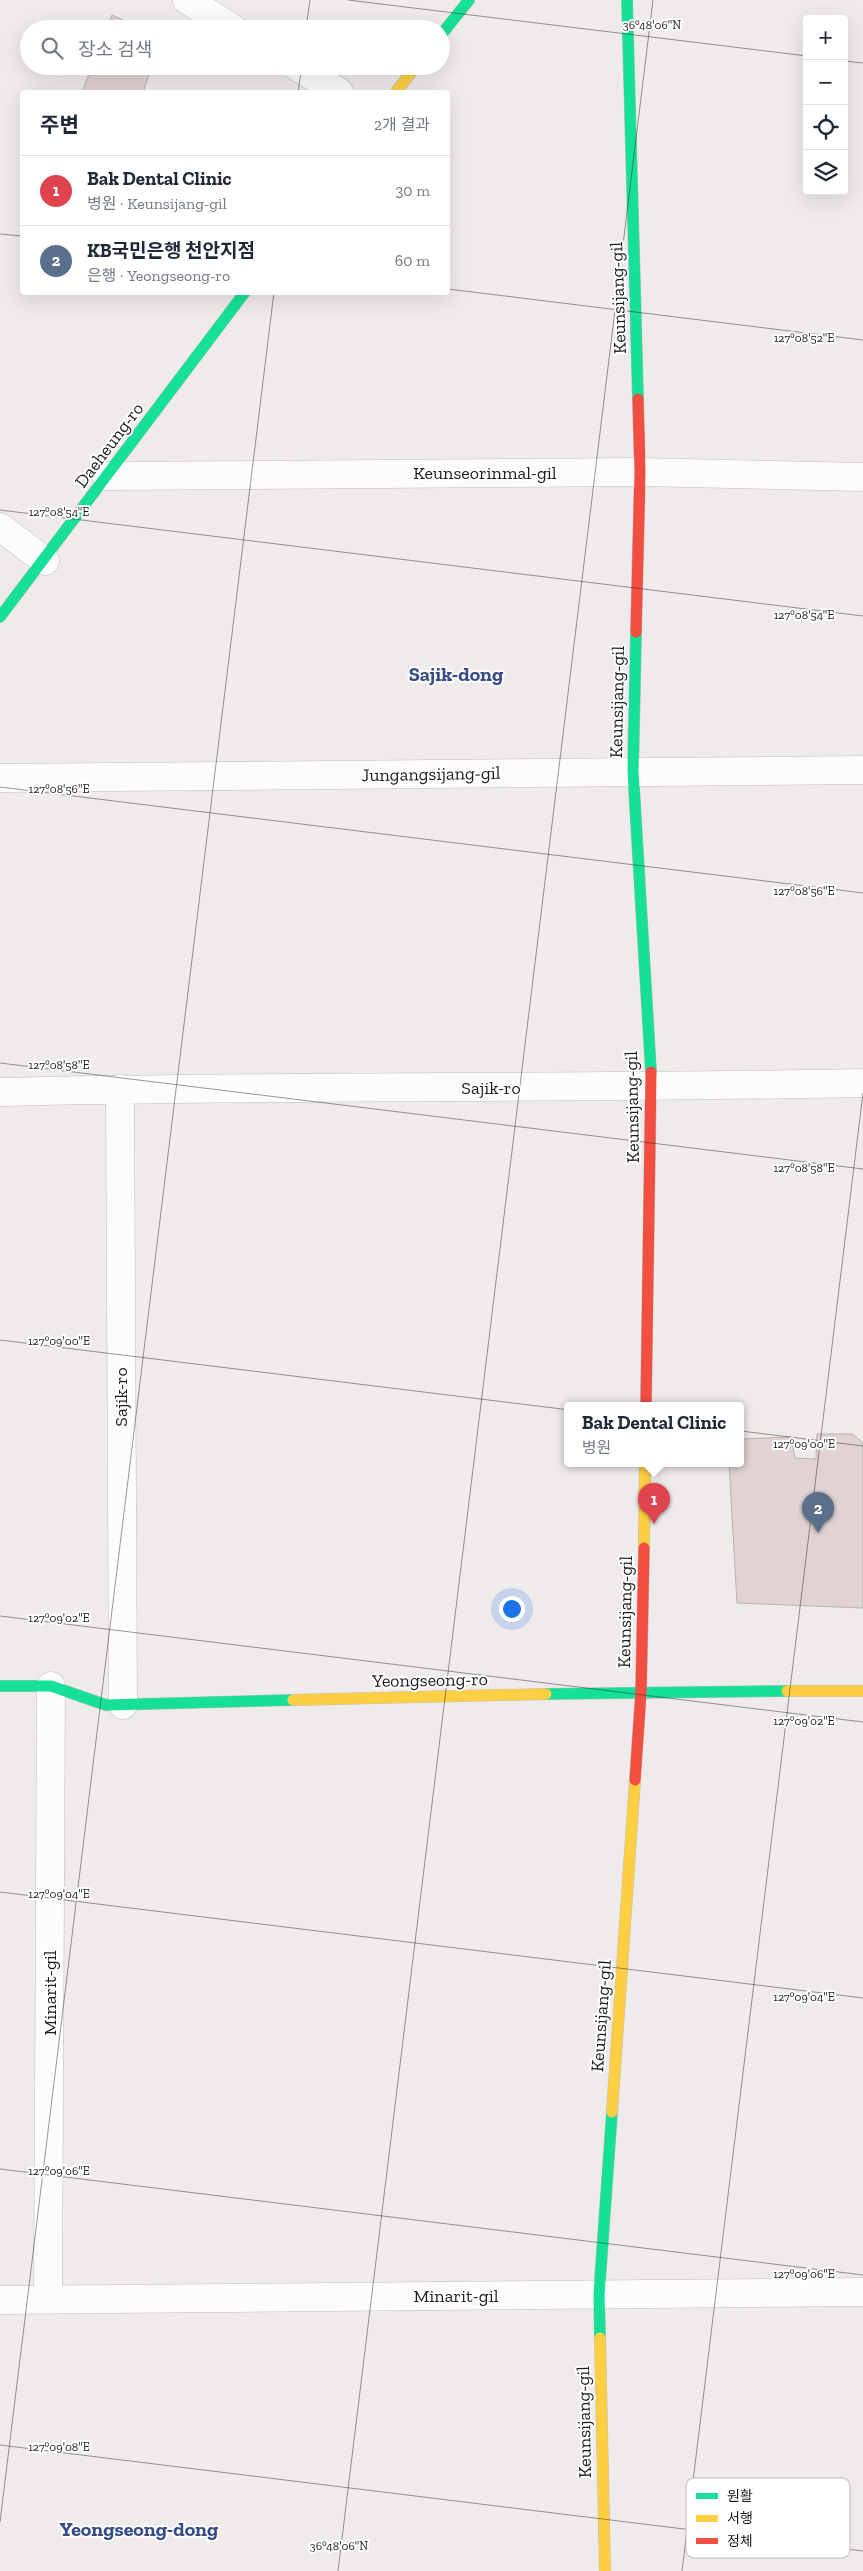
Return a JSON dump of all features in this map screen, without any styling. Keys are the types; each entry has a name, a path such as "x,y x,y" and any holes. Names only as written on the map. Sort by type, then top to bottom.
{"street":[{"path":"187,0 219,20"},
{"path":"450,24 469,0"},
{"name":"Keunsijang-gil","path":"627,0 640,472 633,771 652,1088 646,1402"},
{"path":"311,75 336,90"},
{"path":"398,90 409,75"},
{"name":"Daeheung-ro","path":"0,617 45,561 243,295"},
{"name":"Keunseorinmal-gil","path":"107,476 640,472 863,477"},
{"path":"0,526 45,561"},
{"name":"Jungangsijang-gil","path":"0,778 863,770"},
{"name":"Sajik-ro","path":"0,1092 120,1089 652,1088 863,1083"},
{"name":"Sajik-ro","path":"120,1089 123,1704"},
{"name":"Keunsijang-gil","path":"605,2571 599,2295 641,1692 645,1467"},
{"name":"Yeongseong-ro","path":"0,1686 51,1686 106,1705 641,1692 863,1691"},
{"name":"Minarit-gil","path":"48,2299 51,1686"},
{"name":"Minarit-gil","path":"0,2300 863,2292"}],"building":[{"path":"112,15 123,20 110,20"},
{"path":"89,75 149,75 144,90 83,90"},
{"path":"817,1434 853,1434 863,1443 863,1608 737,1603 729,1467 744,1467 744,1439 791,1437 795,1458 816,1459"}],"traffic: fast":[{"path":"450,24 469,0"},
{"path":"627,0 638,399"},
{"path":"0,617 243,295"},
{"path":"636,632 633,771 651,1072"},
{"path":"0,1686 51,1686 106,1705 293,1700"},
{"path":"546,1694 787,1691"},
{"path":"600,2338 599,2295 612,2112"}],"traffic: slow":[{"path":"398,90 409,75"},
{"path":"644,1548 645,1467"},
{"path":"787,1691 863,1691"},
{"path":"293,1700 546,1694"},
{"path":"612,2112 635,1780"},
{"path":"600,2338 605,2571"}],"traffic: jam":[{"path":"636,632 640,472 638,399"},
{"path":"646,1402 651,1072"},
{"path":"635,1780 641,1692 644,1548"}],"place":[{"name":"Bak Dental Clinic","path":"654,1524"},
{"name":"KB국민은행 천안지점","path":"818,1533"}],"district":[{"name":"Sajik-dong","path":"456,674"},
{"name":"Yeongseong-dong","path":"139,2529"}]}
